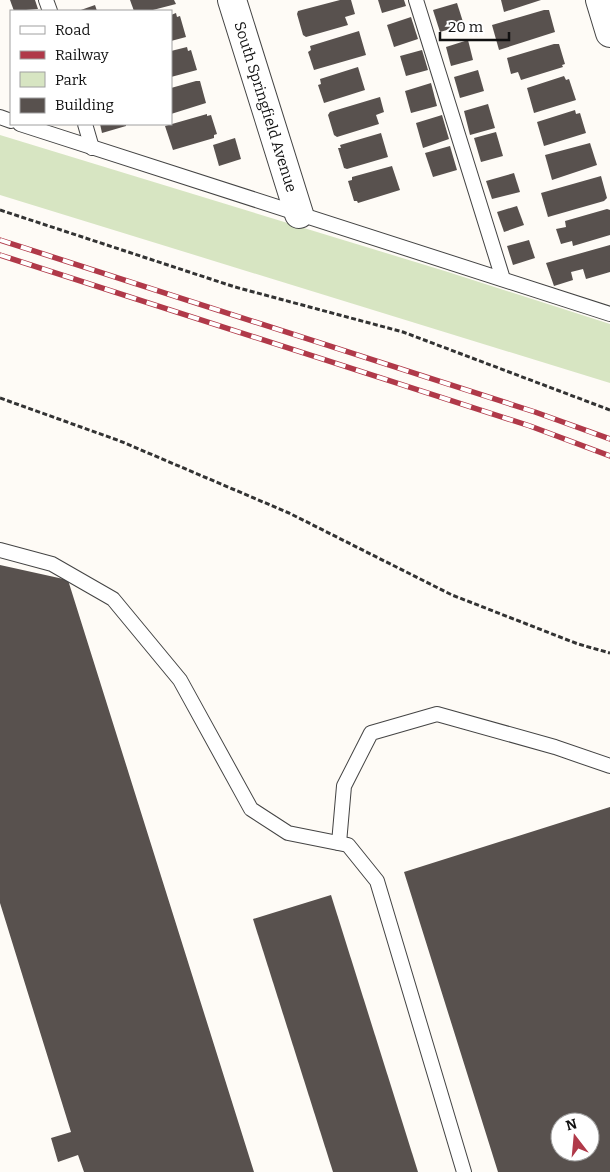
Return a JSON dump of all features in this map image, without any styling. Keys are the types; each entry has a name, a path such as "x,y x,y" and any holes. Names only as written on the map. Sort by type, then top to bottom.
{"street":[{"name":"South Springfield Avenue","path":"232,0 299,214"},
{"path":"600,0 610,32"}],"lane":[{"path":"416,0 504,279"},
{"path":"23,125 610,314"},
{"path":"85,125 92,148"},
{"path":"0,550 52,564 113,600 180,680 251,810 288,833 348,845 377,881 464,1172"},
{"path":"339,843 344,786 372,733 437,714 555,747 610,766"}],"path":[{"path":"0,210 235,287 403,332 610,410"},
{"path":"0,398 120,441 280,509 452,594 578,644 610,653"}],"green space":[{"path":"0,135 448,272 610,324 610,383 0,195"}],"building":[{"path":"10,0 35,0 38,9 26,10 14,10"},
{"path":"130,0 174,0 176,4 153,10 134,10"},
{"path":"340,0 351,0 355,14 345,17 348,25 306,37 303,35 297,14 298,11"},
{"path":"378,0 404,0 406,6 382,13"},
{"path":"501,0 541,0 504,12"},
{"path":"457,3 464,25 440,32 433,10"},
{"path":"95,5 97,10 81,10"},
{"path":"549,10 555,32 499,50 492,25"},
{"path":"176,13 177,17 180,16 186,37 172,41 172,15"},
{"path":"411,17 418,39 394,47 387,25"},
{"path":"359,31 366,55 314,70 308,52 311,50 310,46"},
{"path":"468,40 473,60 451,66 446,47"},
{"path":"559,44 565,64 562,65 563,67 521,80 518,72 511,74 507,58"},
{"path":"187,47 188,51 191,50 197,70 172,77 172,51"},
{"path":"422,50 428,70 406,76 400,56"},
{"path":"358,67 365,90 324,103 318,85 321,84 320,79"},
{"path":"478,70 484,91 460,98 454,77"},
{"path":"564,76 566,80 569,79 576,100 534,113 527,88"},
{"path":"200,81 206,103 172,114 172,88"},
{"path":"431,83 437,106 411,113 405,91"},
{"path":"380,97 384,112 376,115 379,124 337,137 334,135 328,115 330,112"},
{"path":"488,104 495,128 470,135 464,111"},
{"path":"575,110 576,114 580,113 586,133 544,146 537,122"},
{"path":"207,114 207,116 211,115 217,134 214,135 214,138 173,150 165,126"},
{"path":"442,115 449,139 423,148 416,123"},
{"path":"100,125 126,125 126,126 102,133"},
{"path":"496,132 503,156 481,162 474,138"},
{"path":"381,133 388,157 347,169 344,168 338,148 341,148 340,145"},
{"path":"235,138 241,159 219,166 213,145"},
{"path":"590,143 597,165 552,180 545,155"},
{"path":"450,146 457,170 433,177 425,153"},
{"path":"392,166 400,190 358,203 354,201 348,181 352,180 352,177"},
{"path":"514,173 520,192 492,199 486,181"},
{"path":"601,176 607,198 604,201 548,217 541,193"},
{"path":"517,206 524,225 504,232 497,212"},
{"path":"607,209 610,210 610,235 573,246 572,241 561,244 556,229 566,227 565,221"},
{"path":"529,240 535,258 513,265 507,246"},
{"path":"610,245 610,272 586,279 583,269 571,272 573,280 554,286 546,263"},
{"path":"0,565 68,580 254,1172 84,1172 78,1155 58,1162 51,1138 71,1132 0,903"},
{"path":"610,807 610,1172 498,1172 404,872"},
{"path":"331,895 418,1172 333,1172 253,919"}],"railway":[{"path":"0,240 535,412 610,439"},
{"path":"0,255 530,426 610,456"}]}
